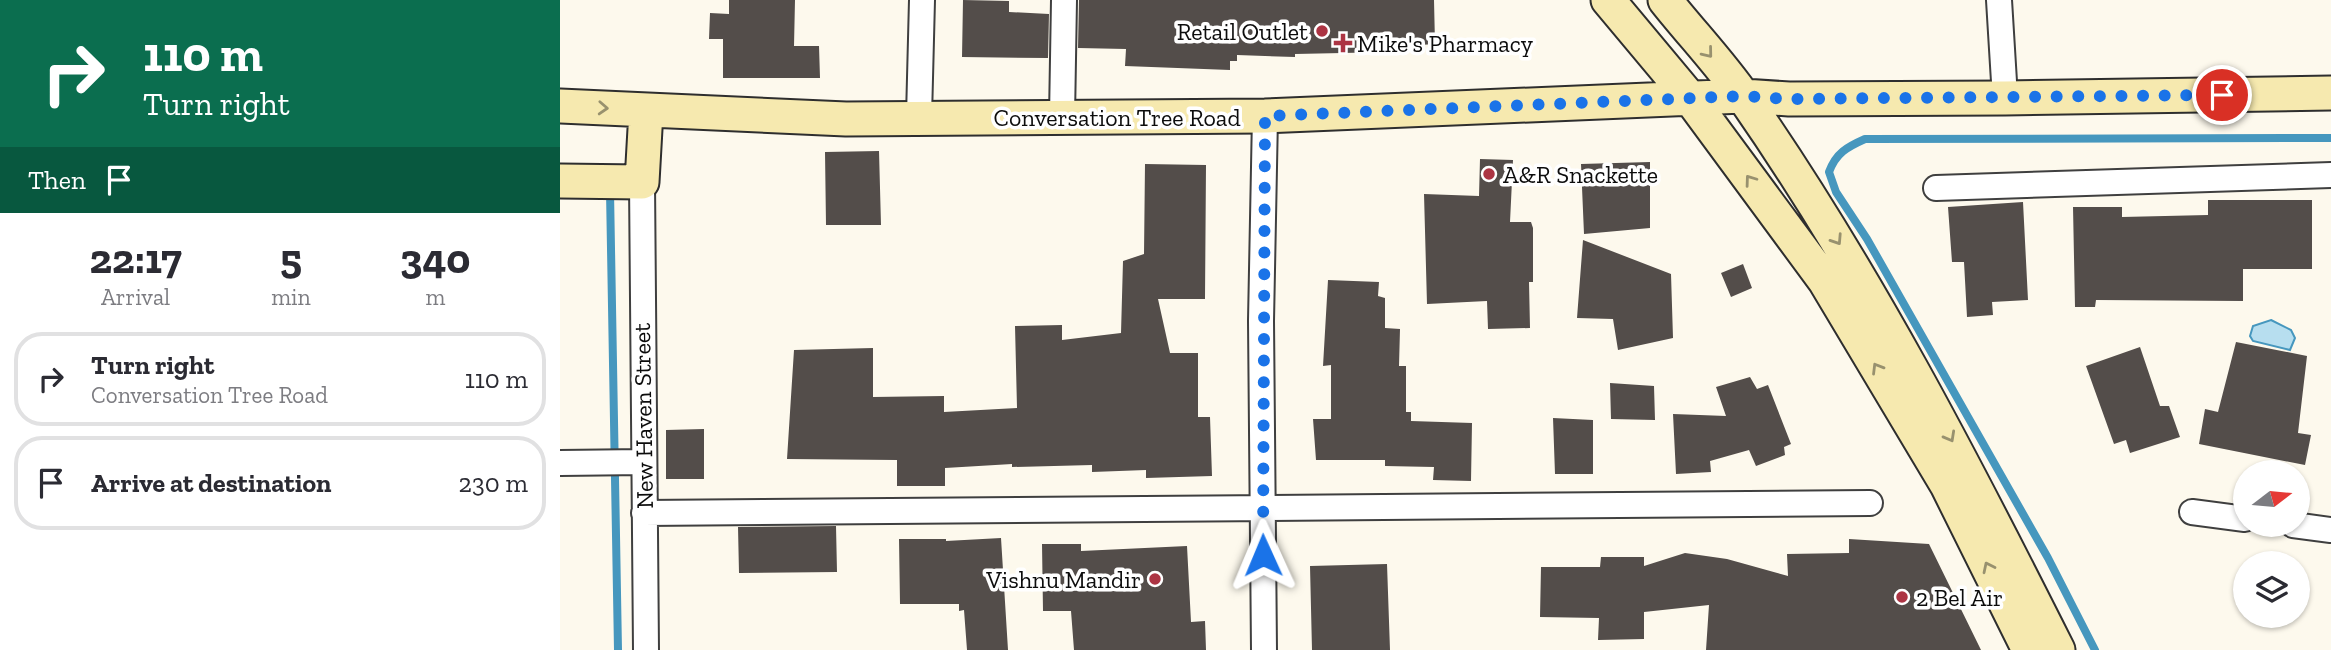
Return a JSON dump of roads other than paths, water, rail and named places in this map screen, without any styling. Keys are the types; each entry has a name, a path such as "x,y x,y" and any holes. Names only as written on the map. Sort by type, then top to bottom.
{"street":[{"path":"919,117 922,0"},
{"path":"1062,117 1064,0"},
{"path":"1608,0 1690,98 1825,281 1947,485 2029,650"},
{"path":"1665,0 1743,96 1855,266 1969,473 2059,650"},
{"path":"1999,0 2005,98"},
{"name":"Conversation Tree Road","path":"560,106 846,119 1265,116 1743,96 1789,99 2005,98 2331,93"},
{"path":"572,181 633,182 646,111"},
{"path":"1264,650 1262,508 1265,116"},
{"path":"1936,188 2331,176"},
{"name":"New Haven Street","path":"633,182 643,462 646,650"},
{"path":"560,463 643,462"},
{"path":"644,513 1870,503"},
{"path":"2192,512 2233,517"},
{"path":"2310,527 2331,530"}],"water":[{"path":"2271,320 2291,330 2295,338 2290,350 2253,341 2250,336 2253,326"}],"waterway":[{"path":"2095,650 2048,558 1867,239 1836,192 1829,172 1832,165 1843,151 1865,139 2331,138"},
{"path":"610,191 618,650"}],"place":[{"name":"Retail Outlet","path":"1322,31"},
{"name":"Mike's Pharmacy","path":"1343,43"},
{"name":"A&R Snackette","path":"1489,174"},
{"name":"Vishnu Mandir","path":"1155,579"},
{"name":"2 Bel Air","path":"1902,597"}]}
